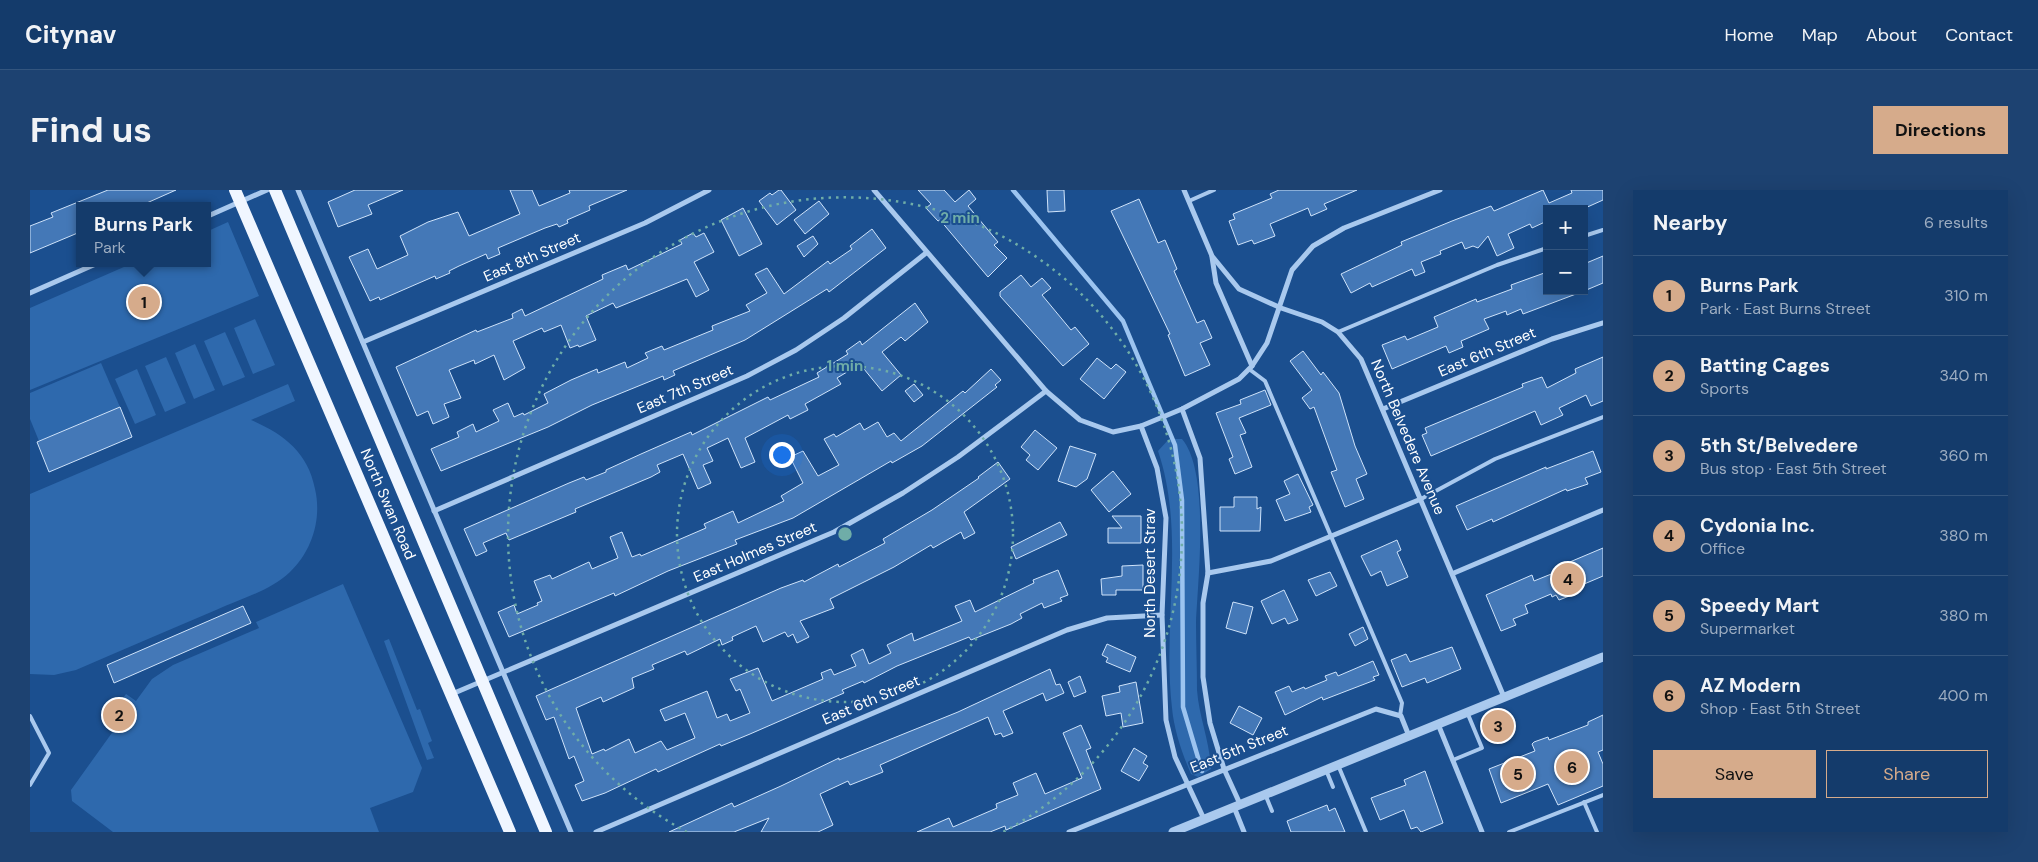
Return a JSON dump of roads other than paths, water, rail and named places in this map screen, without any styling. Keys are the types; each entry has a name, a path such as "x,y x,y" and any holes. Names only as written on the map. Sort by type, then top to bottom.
{"main road":[{"name":"North Swan Road","path":"275,190 546,832"},
{"name":"North Swan Road","path":"238,196 510,832"}],"street":[{"path":"211,214 238,196 267,190"},
{"path":"298,190 571,832"},
{"name":"East 8th Street","path":"363,342 645,223 709,190"},
{"path":"874,190 1046,391 1080,420 1113,432 1140,426 1182,409 1239,379 1251,368 1267,343 1281,308 1292,270 1313,246 1344,228 1440,190"},
{"name":"North Belvedere Avenue","path":"1184,190 1212,256 1216,283 1251,368"},
{"name":"East 7th Street","path":"434,511 746,376 796,350 844,318 926,253"},
{"name":"North Belvedere Avenue","path":"1212,256 1239,289 1281,308 1322,322 1338,332 1361,359 1454,573 1504,697"},
{"path":"30,293 89,267"},
{"name":"East 6th Street","path":"1383,409 1552,339 1603,323"},
{"name":"East Holmes Street","path":"452,694 834,532 904,493 958,457 1046,391"},
{"path":"1182,409 1200,458 1208,573 1203,603 1204,677 1210,723 1244,832"},
{"name":"North Desert Strav","path":"1140,426 1157,468 1166,518 1162,615 1166,720 1174,757 1204,819"},
{"path":"1208,573 1271,561 1421,499"},
{"path":"1454,573 1603,510"},
{"name":"East 6th Street","path":"596,832 1067,630 1107,618 1162,615"},
{"path":"1173,832 1603,657"},
{"name":"East 5th Street","path":"1069,832 1376,709 1400,716"},
{"path":"1400,716 1409,736"},
{"path":"1438,724 1482,832"}],"lane":[{"path":"1189,201 1214,190"},
{"path":"1588,235 1603,230"},
{"path":"1338,332 1497,265 1543,249"},
{"path":"1251,368 1265,381 1402,702 1400,716"},
{"path":"1421,499 1495,459 1603,417"},
{"path":"1453,760 1482,748 1467,712"},
{"path":"30,716 49,753 30,785"},
{"path":"1338,765 1366,832"},
{"path":"1326,770 1333,787"},
{"path":"1265,794 1272,811"},
{"path":"1510,832 1603,795"},
{"path":"1584,802 1596,832"}],"waterway":[{"path":"1013,190 1123,321 1175,445 1182,500 1183,707 1202,771"}],"place":[{"name":"Burns Park","path":"144,302"},
{"name":"Cydonia Inc.","path":"1568,579"},
{"name":"Batting Cages","path":"119,715"},
{"name":"5th St/Belvedere","path":"1498,726"},
{"name":"AZ Modern","path":"1572,767"},
{"name":"Speedy Mart","path":"1518,774"}]}
